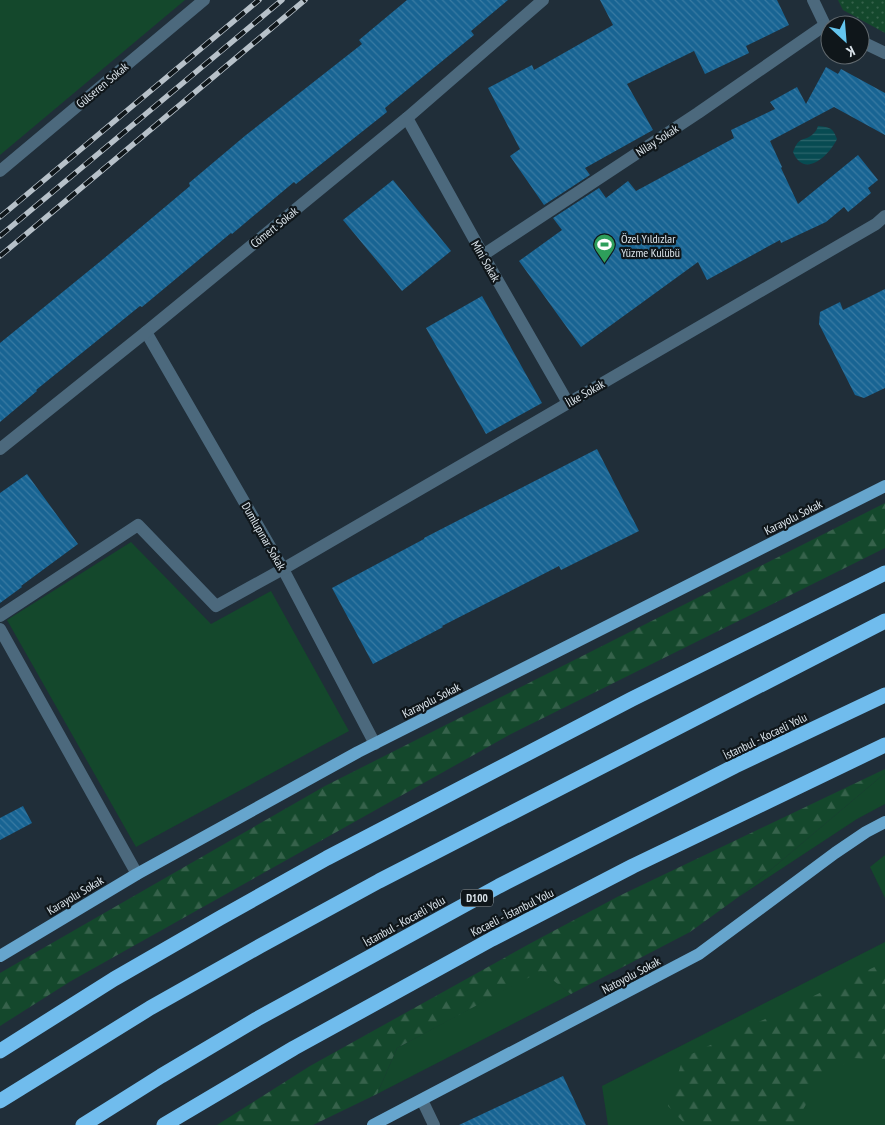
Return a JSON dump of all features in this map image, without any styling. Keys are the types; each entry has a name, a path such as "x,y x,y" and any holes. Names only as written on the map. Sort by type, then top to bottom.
{"highway":[{"path":"0,1051 114,979 327,858 632,699 885,573"},
{"path":"0,1101 158,1004 378,881 885,622"},
{"name":"İstanbul - Kocaeli Yolu","path":"82,1125 257,1019 499,886 735,766 885,695"},
{"name":"Kocaeli - İstanbul Yolu","path":"164,1125 294,1048 484,943 633,866 885,746"}],"main road":[{"name":"Karayolu Sokak","path":"0,956 136,874 375,744 885,486"},
{"name":"Natoyolu Sokak","path":"373,1125 699,954 835,853 866,832 885,822"}],"street":[{"name":"Gülseren Sokak","path":"0,171 204,0"},
{"name":"Cömert Sokak","path":"0,449 407,118 543,0"},
{"path":"813,0 822,15"},
{"name":"Nilay Sokak","path":"483,255 820,31"},
{"path":"870,45 885,52"},
{"name":"Mini Sokak","path":"407,118 568,403"},
{"name":"İlke Sokak","path":"0,616 138,525 216,606 283,569 876,224 885,216"},
{"name":"Dumlupınar Sokak","path":"146,332 283,569 375,744"},
{"path":"0,629 136,874"},
{"path":"422,1100 434,1125"}],"green space":[{"path":"0,0 185,0 0,155"},
{"path":"838,0 885,0 885,33 870,25 870,15 852,15 843,10"},
{"path":"885,503 885,548 511,734 71,981 0,1026 0,973 325,786"},
{"path":"131,542 211,624 271,591 349,731 136,847 7,620"},
{"path":"885,769 885,773 737,898 690,932 571,994 541,971 397,1048 377,1094 313,1125 217,1125 310,1066 619,896"},
{"path":"885,773 885,804 857,819 737,898"},
{"path":"885,855 885,898 870,867"},
{"path":"885,942 885,1125 608,1125 602,1086"},
{"path":"885,962 885,1060 852,1058 818,1084 794,1125 686,1125 668,1106 683,1058"},
{"path":"541,970 571,994 377,1094 397,1048"}],"shaded area":[{"path":"818,126 831,129 837,139 822,158 810,164 803,164 793,152 798,143 811,136"}],"building":[{"path":"407,0 508,0 471,31 474,35 385,108 387,112 296,184 294,182 142,307 140,306 36,390 0,422 0,343 190,186 189,183 246,135 362,44 359,40"},
{"path":"600,0 777,0 789,25 746,46 749,53 705,74 694,51 627,84 653,130 585,168 590,175 544,205 510,156 520,149 488,88 532,65 534,70 613,25"},
{"path":"826,67 838,74 841,69 885,93 885,135 834,107 770,141 798,204 858,155 878,180 868,188 871,193 848,212 844,207 826,222 781,243 780,240 707,280 698,262 581,347 519,261 562,230 553,218 599,188 606,198 628,181 636,191 734,138 731,130 775,109 770,102 797,87 806,104"},
{"path":"393,180 451,251 402,291 343,220"},
{"path":"885,289 885,388 864,398 855,395 819,324 820,312 840,302 843,310"},
{"path":"482,296 542,403 486,434 426,328"},
{"path":"597,449 639,531 561,570 559,566 373,664 332,588 424,538"},
{"path":"27,474 78,544 0,603 0,493"},
{"path":"23,806 32,823 0,840 0,818"},
{"path":"563,1076 586,1125 459,1125"}],"railway":[{"path":"0,217 259,0"},
{"path":"0,236 282,0"},
{"path":"0,256 305,0"}],"place":[{"name":"Özel Yıldızlar Yüzme Kulübü","path":"605,264"}]}
